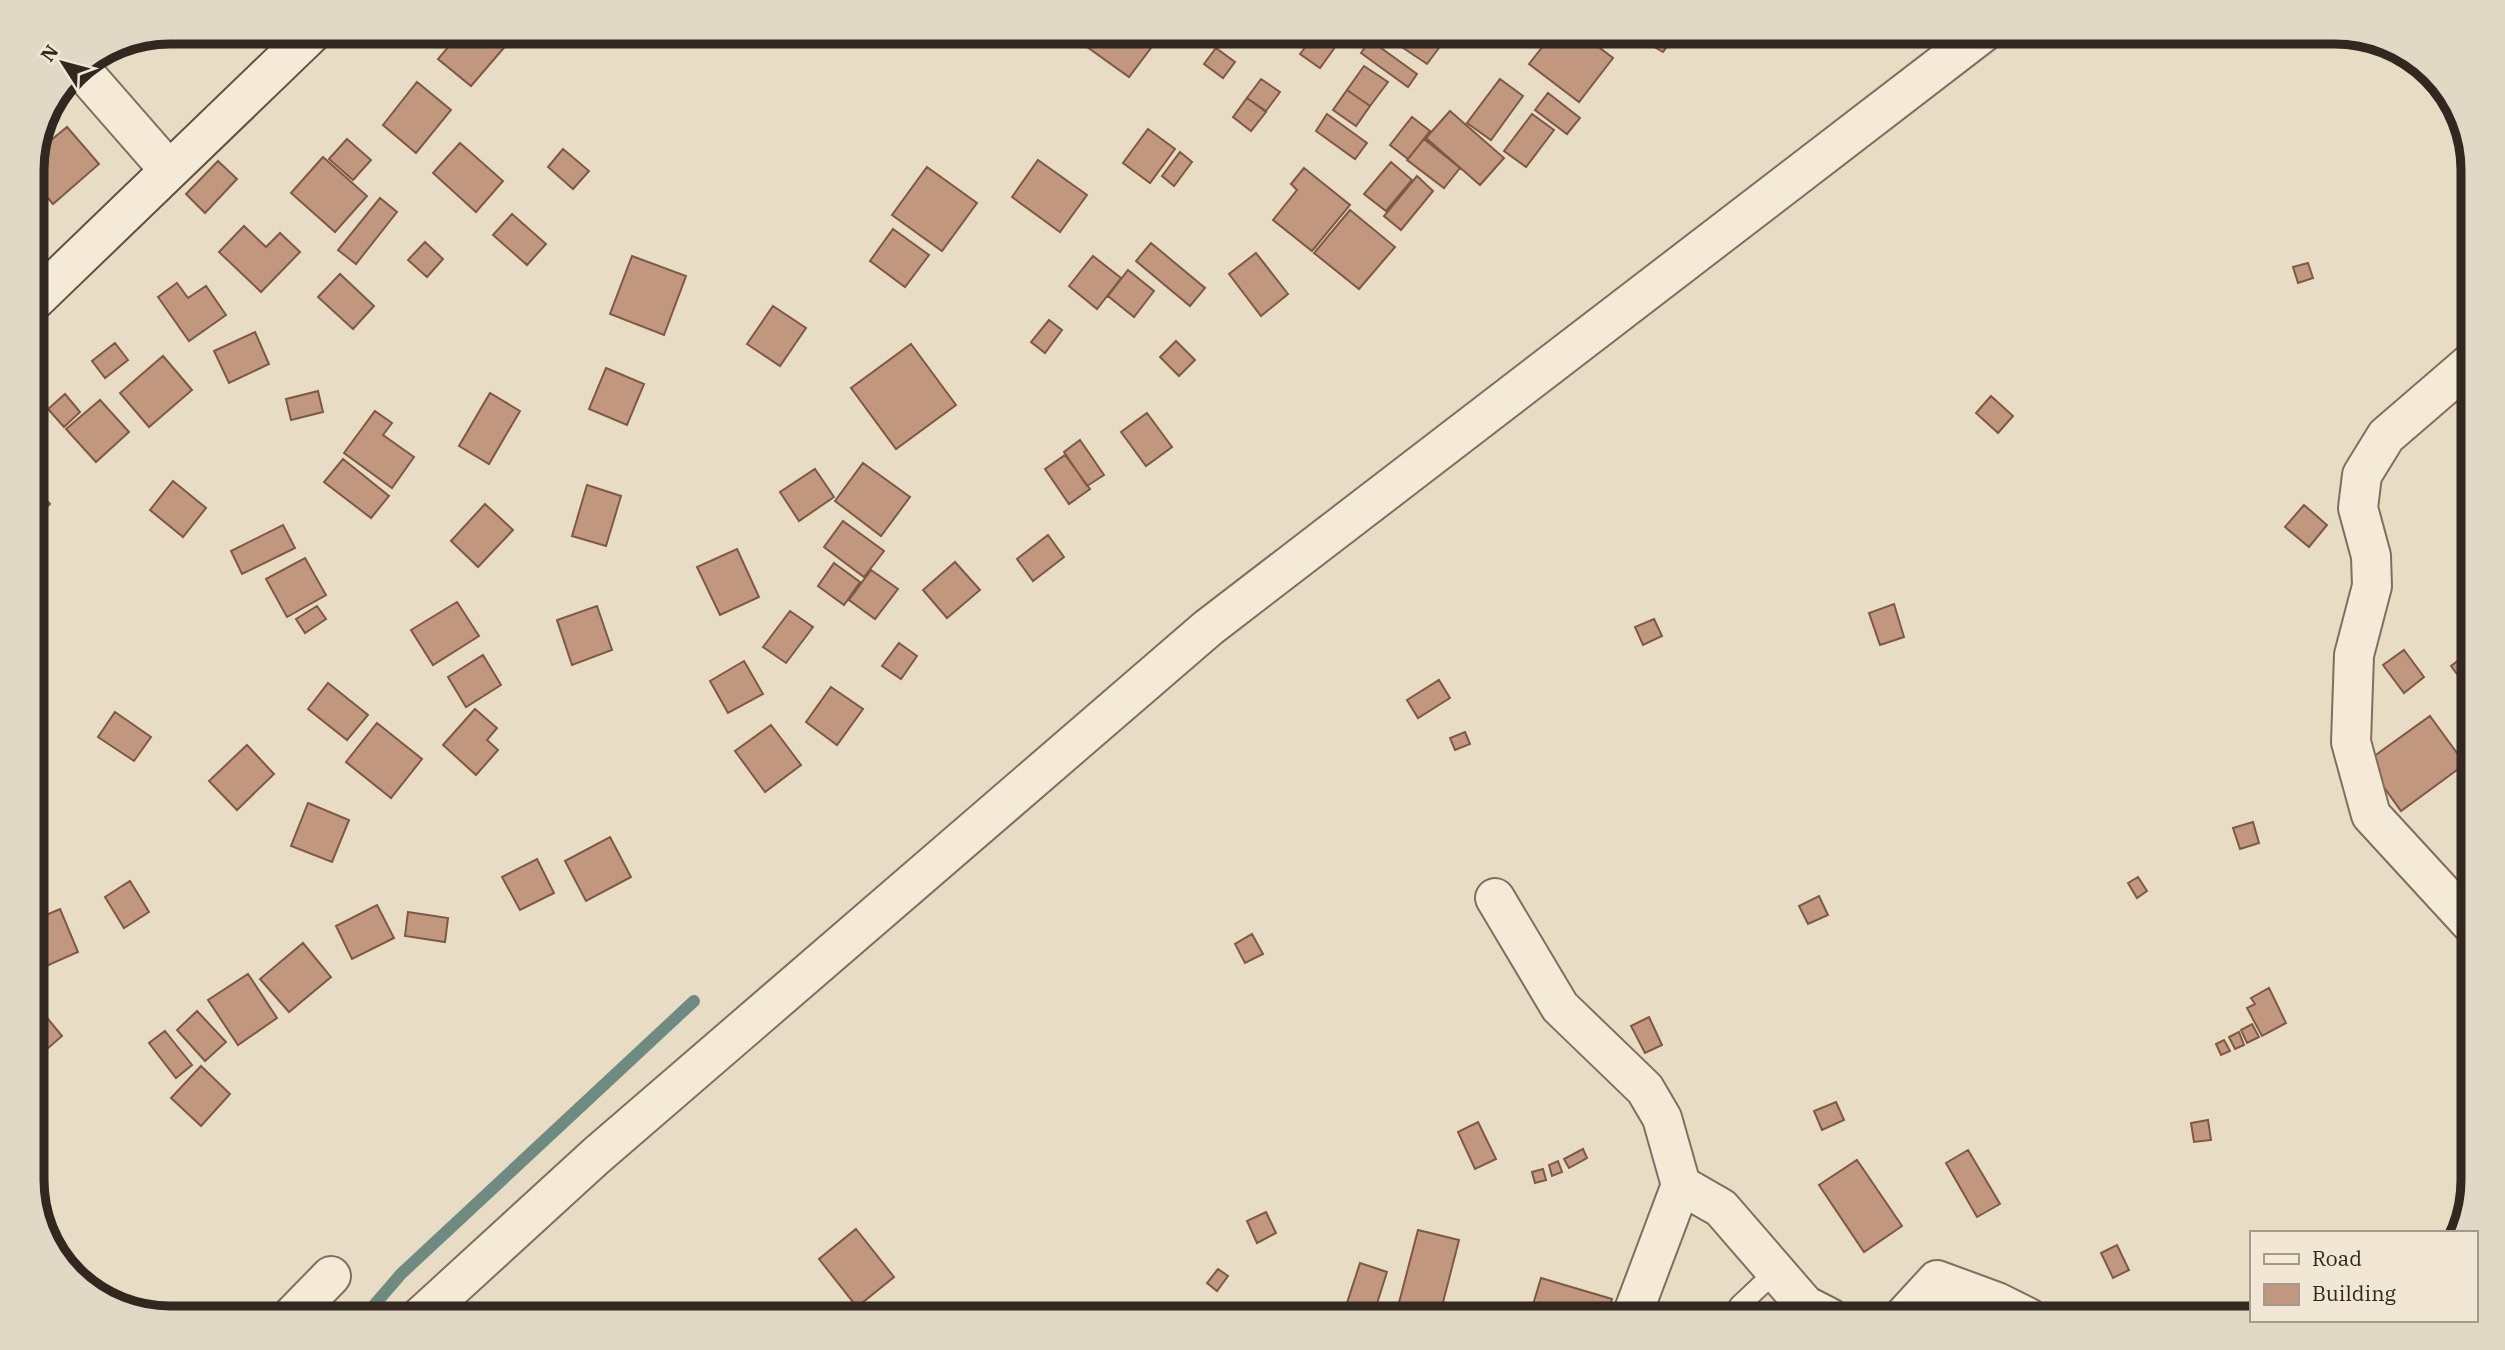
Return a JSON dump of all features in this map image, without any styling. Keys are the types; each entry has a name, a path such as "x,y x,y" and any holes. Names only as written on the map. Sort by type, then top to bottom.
{"street":[{"path":"44,291 300,44"},
{"path":"432,1306 596,1156 1208,628 1968,44"},
{"path":"98,90 169,170"},
{"path":"2461,371 2386,436 2362,475 2358,508 2371,556 2372,586 2354,655 2351,742 2371,815 2461,913"},
{"path":"1495,898 1560,1007 1645,1089 1662,1118 1681,1185 1636,1306"},
{"path":"1681,1185 1721,1208 1774,1273 1807,1306"},
{"path":"302,1306 331,1276"},
{"path":"1913,1306 1937,1280 2005,1306"}],"lane":[{"path":"1739,1306 1774,1273"}],"building":[{"path":"451,44 507,44 471,86 438,59"},
{"path":"1083,44 1154,44 1129,77"},
{"path":"1308,44 1337,44 1320,68 1300,54"},
{"path":"1367,44 1376,44 1417,74 1408,87 1361,53"},
{"path":"1397,44 1442,44 1427,64"},
{"path":"1545,44 1595,44 1613,58 1579,102 1529,64"},
{"path":"1649,44 1669,44 1663,52"},
{"path":"1216,48 1235,62 1223,78 1204,64"},
{"path":"1364,66 1388,82 1370,106 1347,90"},
{"path":"1261,79 1280,92 1266,111 1247,98"},
{"path":"1500,79 1523,96 1491,140 1467,123"},
{"path":"417,82 451,110 416,153 383,125"},
{"path":"1347,90 1370,106 1356,126 1333,110"},
{"path":"1548,93 1580,118 1567,134 1535,110"},
{"path":"1247,98 1266,112 1251,131 1233,117"},
{"path":"1450,111 1504,158 1480,185 1426,138"},
{"path":"1327,114 1367,143 1355,159 1316,131"},
{"path":"1532,114 1554,130 1526,167 1504,151"},
{"path":"1412,117 1430,131 1408,159 1390,145"},
{"path":"67,127 99,164 53,204 44,193 46,144"},
{"path":"1148,129 1175,149 1150,183 1123,163"},
{"path":"347,139 371,160 353,180 329,159"},
{"path":"1424,139 1460,168 1444,188 1407,160"},
{"path":"460,143 503,181 476,212 433,173"},
{"path":"563,149 589,171 573,189 548,167"},
{"path":"1180,152 1192,162 1174,186 1162,176"},
{"path":"323,157 367,196 335,232 291,193"},
{"path":"1038,160 1087,195 1060,232 1012,197"},
{"path":"218,161 237,179 205,213 186,194"},
{"path":"1391,162 1412,180 1386,211 1364,194"},
{"path":"927,167 977,203 942,251 892,215"},
{"path":"1304,168 1350,205 1312,251 1273,220 1297,190 1291,184"},
{"path":"1417,176 1433,191 1401,230 1384,216"},
{"path":"380,198 397,212 356,264 338,250"},
{"path":"1350,210 1395,247 1359,289 1314,253"},
{"path":"512,214 546,244 527,265 493,235"},
{"path":"244,226 266,247 280,233 300,252 261,292 219,252"},
{"path":"893,229 929,255 905,287 870,261"},
{"path":"425,242 443,259 427,277 408,260"},
{"path":"1151,243 1205,288 1190,306 1136,261"},
{"path":"1256,253 1288,294 1261,316 1229,274"},
{"path":"632,256 686,276 664,335 610,314"},
{"path":"1093,256 1121,278 1097,309 1069,286"},
{"path":"2308,263 2313,278 2298,283 2293,267"},
{"path":"1128,270 1154,291 1134,317 1108,296"},
{"path":"340,274 374,306 353,329 318,297"},
{"path":"177,283 188,298 206,286 226,315 189,341 158,297"},
{"path":"773,306 806,328 780,366 747,344"},
{"path":"1049,320 1062,330 1045,353 1031,342"},
{"path":"255,332 269,364 229,383 214,351"},
{"path":"1176,341 1195,360 1179,376 1160,357"},
{"path":"115,343 128,360 105,378 92,361"},
{"path":"911,344 956,405 896,449 851,388"},
{"path":"163,356 192,390 149,427 120,393"},
{"path":"606,368 644,384 627,425 589,409"},
{"path":"318,391 323,412 291,420 286,399"},
{"path":"490,393 520,411 489,464 459,446"},
{"path":"65,394 80,412 64,427 48,409"},
{"path":"1991,396 2013,416 1998,433 1976,413"},
{"path":"100,400 129,432 96,462 66,429"},
{"path":"375,411 392,423 383,435 414,457 392,488 344,453"},
{"path":"1147,413 1172,447 1146,466 1121,432"},
{"path":"1080,440 1104,475 1087,486 1064,452"},
{"path":"1065,455 1090,489 1069,504 1045,469"},
{"path":"343,459 389,496 371,518 324,482"},
{"path":"863,463 910,497 881,536 835,501"},
{"path":"815,469 834,497 799,521 780,492"},
{"path":"173,481 206,508 183,537 150,510"},
{"path":"587,485 621,496 606,546 572,536"},
{"path":"44,497 50,504 44,509"},
{"path":"485,504 513,530 478,567 451,541"},
{"path":"2304,505 2327,525 2309,547 2285,527"},
{"path":"843,521 884,551 864,577 824,547"},
{"path":"283,525 295,548 242,574 231,551"},
{"path":"1048,535 1064,557 1033,581 1017,559"},
{"path":"737,549 759,597 720,615 697,567"},
{"path":"305,558 326,595 287,617 266,579"},
{"path":"955,562 980,590 947,618 923,590"},
{"path":"834,563 860,582 844,605 818,586"},
{"path":"871,570 898,589 875,619 849,600"},
{"path":"457,602 479,636 433,665 411,630"},
{"path":"1894,604 1904,637 1880,645 1869,613"},
{"path":"317,606 326,619 305,633 296,619"},
{"path":"597,606 612,650 572,665 557,620"},
{"path":"790,611 813,627 786,663 763,647"},
{"path":"1654,619 1662,636 1643,645 1635,627"},
{"path":"899,643 917,656 901,679 882,666"},
{"path":"2404,650 2424,677 2404,693 2383,665"},
{"path":"483,655 501,685 466,707 448,677"},
{"path":"2461,658 2461,680 2451,666"},
{"path":"744,661 763,694 728,713 710,681"},
{"path":"1439,680 1450,698 1418,718 1407,700"},
{"path":"328,683 368,715 347,740 308,709"},
{"path":"831,687 863,709 837,745 806,722"},
{"path":"475,709 497,728 487,740 498,750 476,775 443,745"},
{"path":"115,712 151,737 134,761 98,737"},
{"path":"2430,716 2461,759 2461,767 2401,811 2366,762"},
{"path":"377,723 422,759 391,798 346,762"},
{"path":"771,725 801,765 765,792 735,751"},
{"path":"1465,732 1470,744 1455,750 1450,738"},
{"path":"247,745 274,774 237,810 209,781"},
{"path":"308,803 349,820 332,862 291,846"},
{"path":"2253,822 2259,843 2240,849 2233,828"},
{"path":"610,837 631,877 586,901 565,861"},
{"path":"537,859 554,893 520,910 502,877"},
{"path":"2138,877 2147,891 2137,898 2128,883"},
{"path":"130,881 149,912 124,928 105,897"},
{"path":"1819,896 1828,915 1808,924 1799,906"},
{"path":"377,905 394,938 352,959 336,926"},
{"path":"60,909 78,952 44,967 44,916"},
{"path":"408,912 448,918 445,942 405,936"},
{"path":"1252,934 1263,954 1245,963 1235,944"},
{"path":"303,943 331,977 289,1012 260,979"},
{"path":"248,974 277,1018 238,1045 208,1000"},
{"path":"2269,988 2286,1023 2262,1036 2247,1008 2255,1004 2251,998"},
{"path":"197,1011 226,1042 205,1061 177,1030"},
{"path":"44,1014 62,1036 44,1052"},
{"path":"1649,1017 1662,1045 1645,1053 1631,1026"},
{"path":"2252,1024 2259,1037 2247,1043 2241,1030"},
{"path":"165,1031 192,1065 176,1078 149,1043"},
{"path":"2239,1032 2244,1045 2235,1049 2229,1037"},
{"path":"2224,1040 2230,1051 2221,1055 2216,1044"},
{"path":"201,1066 230,1094 201,1126 171,1098"},
{"path":"1836,1102 1844,1120 1822,1130 1814,1111"},
{"path":"2208,1120 2211,1140 2194,1142 2191,1123"},
{"path":"1478,1122 1496,1159 1475,1169 1458,1132"},
{"path":"1583,1149 1587,1158 1569,1168 1564,1159"},
{"path":"1968,1150 2000,1204 1977,1217 1946,1163"},
{"path":"1857,1160 1902,1226 1864,1252 1819,1185"},
{"path":"1558,1161 1562,1172 1552,1176 1549,1165"},
{"path":"1543,1169 1546,1180 1535,1183 1532,1172"},
{"path":"1266,1212 1276,1233 1257,1243 1247,1221"},
{"path":"856,1229 894,1277 856,1306 819,1259"},
{"path":"1418,1230 1459,1240 1442,1306 1398,1306"},
{"path":"2117,1245 2129,1270 2113,1278 2101,1253"},
{"path":"1360,1263 1387,1272 1376,1306 1355,1306 1347,1303"},
{"path":"1218,1269 1228,1276 1217,1291 1207,1283"},
{"path":"1541,1278 1612,1299 1610,1306 1533,1306"}],"waterway":[{"path":"373,1306 401,1274 694,1001"}]}
